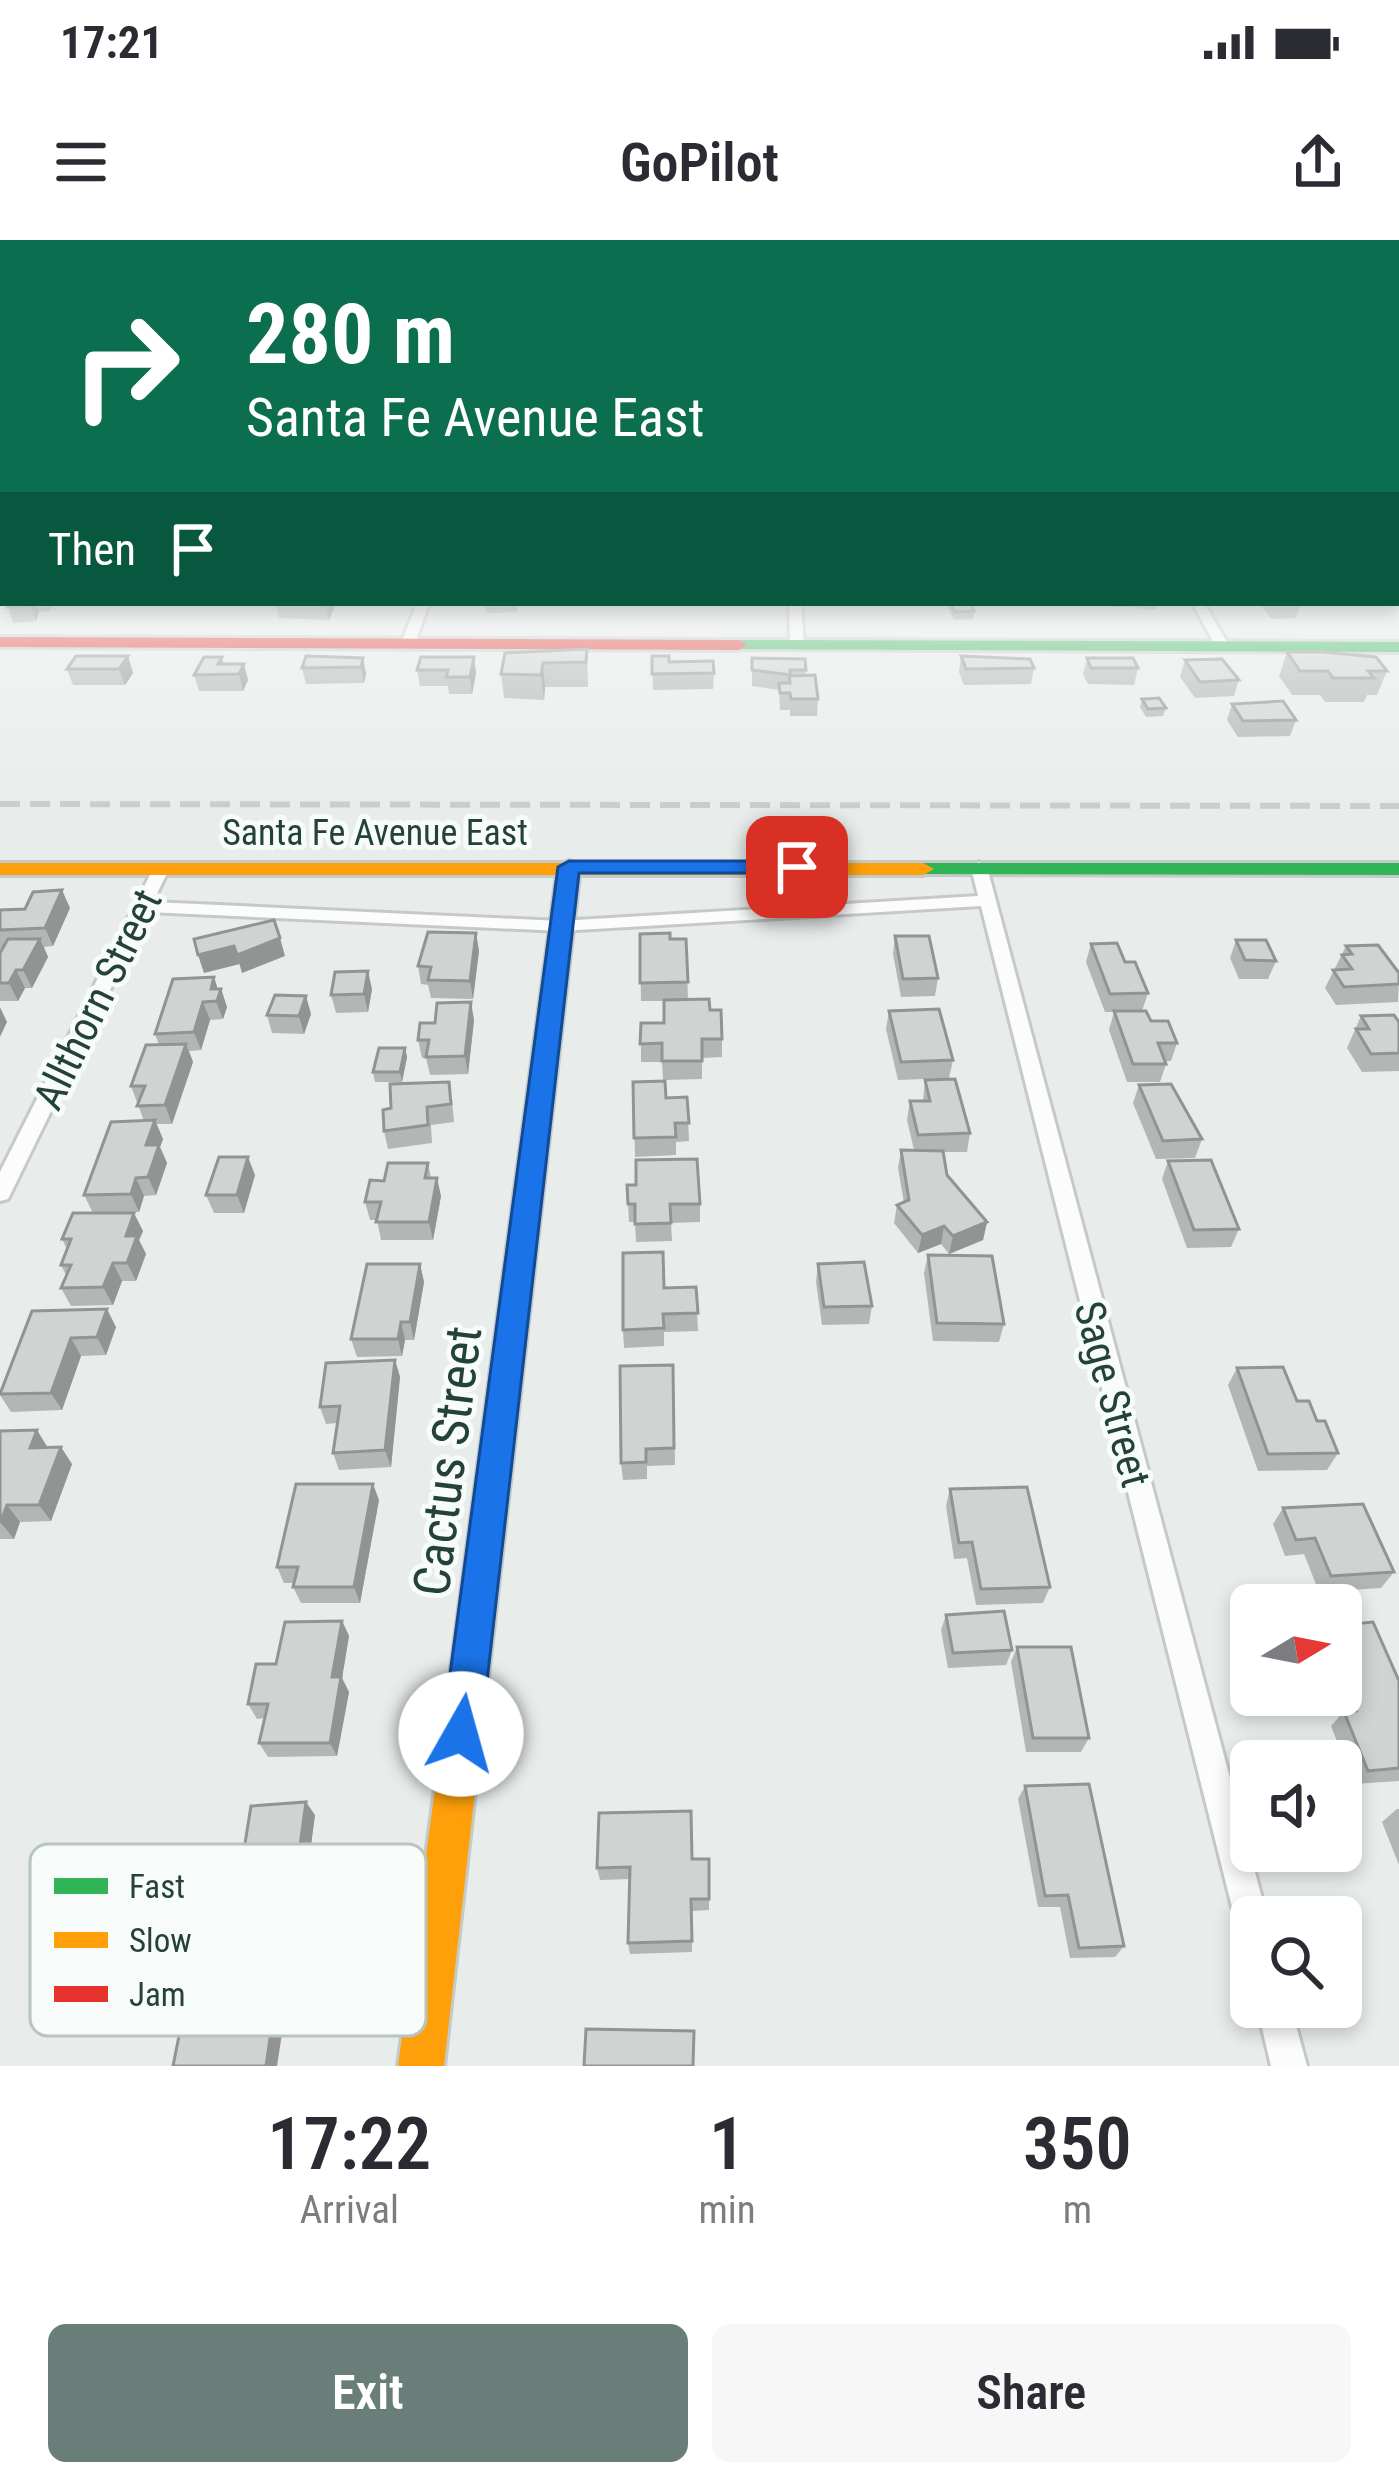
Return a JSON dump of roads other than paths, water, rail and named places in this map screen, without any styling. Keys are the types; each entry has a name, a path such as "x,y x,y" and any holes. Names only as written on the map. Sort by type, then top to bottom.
{"street":[{"path":"407,646 410,637"},
{"path":"797,637 797,644"},
{"path":"1217,637 1223,647"},
{"path":"0,642 1399,647"},
{"name":"Cactus Street","path":"426,2025 569,867"},
{"name":"Santa Fe Avenue East","path":"0,869 979,867 1397,873"},
{"name":"Sage Street","path":"979,867 984,901 1245,1896"},
{"name":"Allthorn Street","path":"0,1193 161,869"},
{"path":"143,907 560,926 984,901"},
{"path":"1279,2028 1289,2066"},
{"name":"Cactus Street","path":"421,2066 425,2036"}],"railway":[{"path":"0,804 1399,806"}]}
